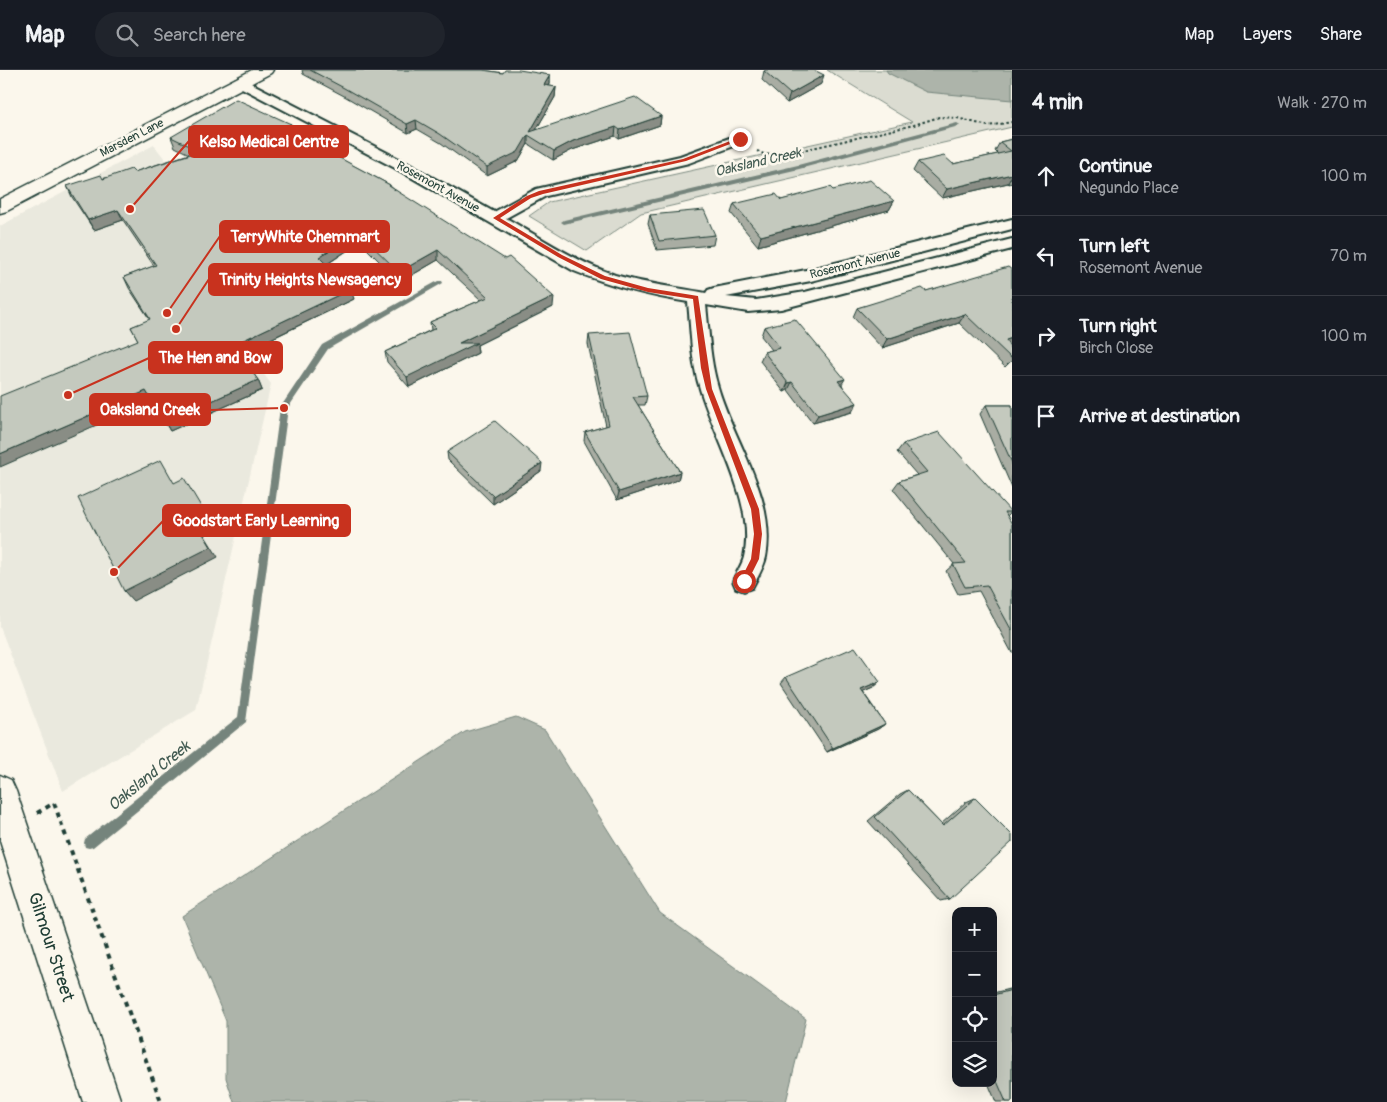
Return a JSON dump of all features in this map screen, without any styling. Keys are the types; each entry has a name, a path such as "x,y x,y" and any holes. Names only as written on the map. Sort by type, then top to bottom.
{"main road":[{"name":"Marsden Lane","path":"0,207 264,70"},
{"name":"Gilmour Street","path":"0,791 102,1102"}],"street":[{"name":"Rosemont Avenue","path":"241,82 400,165 496,218 573,264 603,277 648,290 731,304 755,306 805,298 1012,244"},
{"path":"496,218 529,197 541,192 684,160 740,139"},
{"name":"Rosemont Avenue","path":"696,298 786,281 1012,224"},
{"path":"696,298 704,368 709,389 755,509 758,534 755,559 744,581"}],"path":[{"path":"740,139 766,155 790,153 914,125 939,117 957,118 988,126 1012,122"},
{"path":"54,803 161,1102"}],"shaded area":[{"path":"827,70 1012,70 1012,127 641,213 587,251 529,216 549,202 912,122"},
{"path":"886,70 1012,70 1012,100 926,92 888,73"},
{"path":"154,145 196,199 171,246 271,384 196,710 63,791 0,627 0,226"},
{"path":"516,717 545,730 660,913 806,1019 786,1102 234,1102 226,1078 226,1021 182,916 465,732"}],"building":[{"path":"310,70 483,70 503,73 505,70 519,70 550,75 544,85 556,87 530,132 635,97 661,116 620,130 616,127 573,141 554,151 528,135 518,152 487,167 440,134 416,120 407,124"},
{"path":"814,70 824,75 790,94 764,71"},
{"path":"236,99 291,124 284,128 390,185 505,259 509,257 554,297 459,343 477,343 407,377 385,352 436,328 430,322 488,297 438,250 399,272 358,232 319,257 351,289 233,345 258,380 165,422 146,391 0,454 0,396 138,340 131,327 150,319 124,277 156,265 118,210 88,220 67,186 101,175 103,179 131,169 134,172 200,151 171,137"},
{"path":"1012,139 1012,174 947,189 918,162 944,156 953,164 1011,151 1000,142"},
{"path":"870,180 894,201 761,236 734,204 776,194 781,200 830,187 833,190"},
{"path":"704,210 715,235 659,241 650,215"},
{"path":"1008,267 1012,270 1012,338 1006,340 1012,352 1012,359 965,314 887,339 857,308 922,288 926,291"},
{"path":"795,319 845,379 838,381 857,403 818,415 792,382 788,383 764,352 780,348 764,327"},
{"path":"630,332 647,396 633,397 680,472 619,492 585,432 609,425 589,335"},
{"path":"986,405 1012,405 1012,463"},
{"path":"495,421 542,463 493,496 447,452"},
{"path":"939,432 1011,512 1005,512 1012,524 1012,631 987,585 965,587 953,564 966,563 899,481 927,472 903,444"},
{"path":"161,460 174,483 184,478 206,515 195,520 211,547 124,591 78,498"},
{"path":"855,647 880,682 861,690 885,724 833,748 786,677"},
{"path":"908,790 943,826 975,798 1012,835 1012,842 950,899 875,817"},
{"path":"1012,990 1012,1102 1006,1102 997,1081 997,994"}],"waterway":[{"name":"Oaksland Creek","path":"564,222 799,167 957,125"},
{"name":"Oaksland Creek","path":"89,843 243,719 284,408 325,347 440,283"}],"place":[{"name":"Kelso Medical Centre","path":"130,209"},
{"name":"TerryWhite Chemmart","path":"167,313"},
{"name":"Trinity Heights Newsagency","path":"176,329"},
{"name":"The Hen and Bow","path":"68,395"},
{"name":"Oaksland Creek","path":"284,408"},
{"name":"Goodstart Early Learning","path":"114,572"}],"route":[{"path":"740,139 684,160 541,192 529,197 496,218 560,256 603,277 626,285 670,295 696,298 704,368 709,389 755,509 758,534 755,559 744,581"}]}
